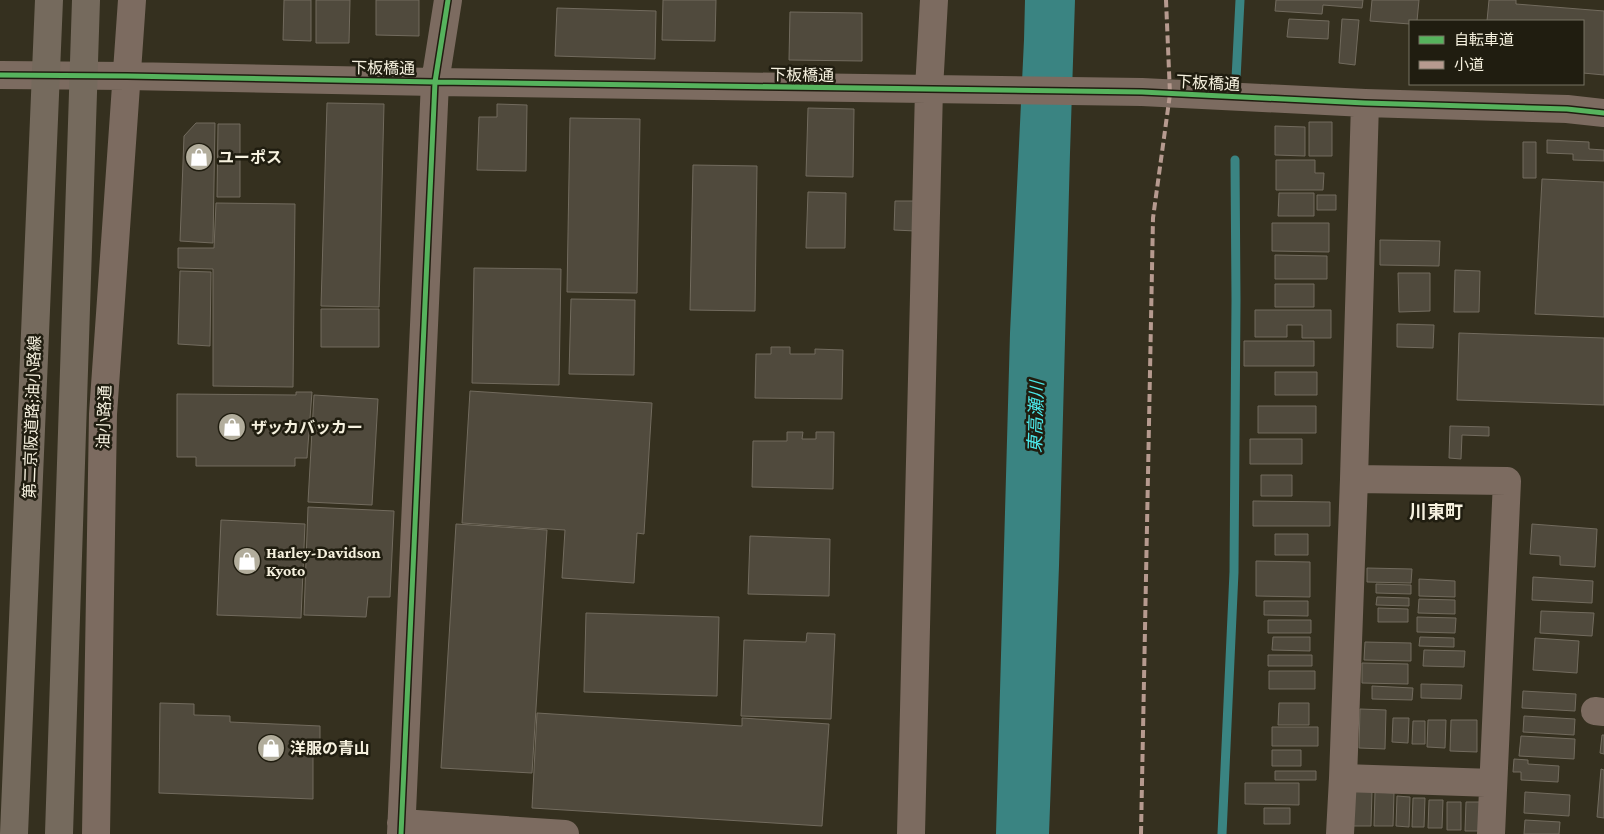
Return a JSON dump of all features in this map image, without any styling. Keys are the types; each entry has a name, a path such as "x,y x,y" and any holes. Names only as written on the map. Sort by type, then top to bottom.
{"highway":[{"name":"第二京阪道路;油小路線","path":"14,834 49,0"},
{"path":"59,834 86,0"}],"street":[{"name":"油小路通","path":"96,834 103,414 132,0"},
{"path":"448,0 435,82 401,828 565,834"},
{"path":"910,834 935,89 934,0"},
{"name":"下板橋通","path":"0,75 1142,92 1365,103 1567,109 1604,113"},
{"path":"1340,834 1354,479 1365,103"},
{"path":"1354,479 1507,481 1491,834"},
{"path":"1343,778 1493,783"}],"water":[{"name":"東高瀬川","path":"1025,0 1075,0 1059,566 1049,834 996,834 1010,333"}],"building":[{"path":"284,0 311,0 311,41 283,40"},
{"path":"316,0 350,0 349,43 316,43"},
{"path":"376,0 419,0 419,36 376,35"},
{"path":"663,0 716,0 715,41 662,40"},
{"path":"1276,0 1363,0 1362,8 1323,5 1322,14 1275,11"},
{"path":"1372,0 1419,0 1417,20 1409,20 1409,24 1370,21"},
{"path":"1489,0 1516,0 1516,4 1604,11 1604,75 1584,73 1584,20 1487,20"},
{"path":"557,8 656,11 655,59 555,56"},
{"path":"790,12 862,13 862,61 789,60"},
{"path":"1289,19 1329,21 1328,39 1287,37"},
{"path":"1342,19 1359,20 1355,65 1339,63"},
{"path":"327,103 384,104 379,307 321,306"},
{"path":"497,104 527,105 526,171 477,170 479,117 497,117"},
{"path":"808,108 854,109 853,177 806,176"},
{"path":"570,118 640,119 637,293 567,292"},
{"path":"1309,122 1332,122 1332,156 1309,156"},
{"path":"196,123 215,123 213,243 180,241 184,136"},
{"path":"218,124 240,124 240,197 217,197"},
{"path":"1275,126 1305,127 1305,156 1275,155"},
{"path":"1547,140 1589,142 1589,149 1604,150 1604,161 1573,160 1573,154 1547,153"},
{"path":"1523,142 1536,142 1536,178 1523,178"},
{"path":"1276,160 1315,160 1315,173 1324,173 1323,190 1276,190"},
{"path":"693,165 757,166 755,311 690,310"},
{"path":"1542,179 1604,182 1604,317 1535,314"},
{"path":"808,192 846,193 845,248 806,248"},
{"path":"1279,193 1314,193 1314,216 1278,216"},
{"path":"1317,195 1336,195 1336,210 1317,210"},
{"path":"895,201 917,201 916,231 894,230"},
{"path":"216,203 295,204 293,387 213,386 213,269 178,268 178,248 214,248"},
{"path":"1272,223 1329,223 1329,252 1272,251"},
{"path":"1380,240 1440,241 1439,266 1380,265"},
{"path":"1275,255 1327,256 1327,279 1275,279"},
{"path":"474,268 561,269 559,385 472,383"},
{"path":"1455,270 1480,271 1479,312 1454,312"},
{"path":"180,271 211,272 210,346 178,344"},
{"path":"1398,273 1430,273 1430,311 1399,312"},
{"path":"1275,284 1314,284 1314,307 1275,307"},
{"path":"571,299 635,300 634,375 569,374"},
{"path":"321,309 379,309 379,347 321,347"},
{"path":"1255,310 1331,310 1331,338 1302,338 1302,325 1287,325 1287,337 1255,337"},
{"path":"1397,324 1434,325 1433,348 1397,347"},
{"path":"1459,333 1604,338 1604,405 1457,400"},
{"path":"1244,341 1314,341 1314,366 1244,366"},
{"path":"771,347 790,347 790,354 815,354 815,349 843,350 842,399 755,398 756,354 771,354"},
{"path":"1275,372 1317,372 1317,395 1275,395"},
{"path":"470,391 652,403 644,534 637,533 634,583 562,578 565,530 462,523"},
{"path":"296,392 312,392 307,458 295,458 295,466 196,466 196,457 177,457 177,394 296,395"},
{"path":"314,395 378,399 372,505 308,502"},
{"path":"1258,406 1316,406 1316,433 1258,433"},
{"path":"1450,426 1489,427 1489,436 1462,435 1461,459 1449,458"},
{"path":"787,432 803,432 802,439 816,439 816,432 834,432 833,489 752,487 753,441 787,441"},
{"path":"1250,439 1302,439 1302,464 1250,464"},
{"path":"1261,475 1292,475 1292,496 1261,496"},
{"path":"1253,501 1330,502 1330,526 1253,526"},
{"path":"308,507 394,511 390,597 368,597 366,617 304,615"},
{"path":"221,520 305,524 301,618 217,615"},
{"path":"456,524 547,530 532,773 441,768"},
{"path":"1532,524 1597,529 1595,567 1560,565 1560,556 1530,554"},
{"path":"1275,534 1308,534 1308,555 1275,555"},
{"path":"750,536 830,539 829,596 748,594"},
{"path":"1256,561 1310,562 1310,597 1256,596"},
{"path":"1367,568 1412,569 1411,583 1367,582"},
{"path":"1533,577 1593,581 1592,603 1532,600"},
{"path":"1419,579 1455,581 1455,597 1419,596"},
{"path":"1376,584 1411,585 1411,594 1376,593"},
{"path":"1377,597 1409,598 1409,606 1376,605"},
{"path":"1419,599 1455,600 1455,614 1418,613"},
{"path":"1264,601 1308,601 1308,616 1264,615"},
{"path":"1378,608 1408,609 1408,622 1378,622"},
{"path":"1541,611 1594,613 1592,636 1540,633"},
{"path":"586,613 719,617 717,696 584,692"},
{"path":"1417,617 1456,618 1455,633 1417,632"},
{"path":"1268,620 1311,620 1311,633 1268,633"},
{"path":"807,633 835,634 831,719 741,716 744,640 806,642"},
{"path":"1273,637 1310,637 1310,651 1272,650"},
{"path":"1420,637 1454,638 1454,647 1419,646"},
{"path":"1535,638 1579,641 1577,673 1533,670"},
{"path":"1365,642 1411,643 1411,661 1364,660"},
{"path":"1424,650 1465,651 1464,667 1423,666"},
{"path":"1268,655 1312,655 1312,666 1268,666"},
{"path":"1362,663 1408,664 1408,684 1362,683"},
{"path":"1269,671 1315,671 1315,689 1269,689"},
{"path":"1421,684 1462,685 1461,699 1421,698"},
{"path":"1372,686 1413,688 1412,700 1372,699"},
{"path":"1523,691 1576,694 1575,711 1522,708"},
{"path":"160,703 194,704 194,715 230,716 230,722 320,726 320,749 313,749 313,799 159,793"},
{"path":"1279,703 1309,703 1309,725 1278,725"},
{"path":"1360,709 1386,710 1385,749 1359,748"},
{"path":"537,713 742,726 742,718 829,724 822,826 532,808"},
{"path":"1524,716 1575,719 1574,735 1523,732"},
{"path":"1393,718 1409,718 1408,743 1392,742"},
{"path":"1428,720 1446,720 1445,748 1427,747"},
{"path":"1451,720 1477,720 1477,752 1450,751"},
{"path":"1413,721 1425,721 1425,744 1412,744"},
{"path":"1272,727 1318,727 1318,746 1272,746"},
{"path":"1602,735 1604,735 1604,754 1600,753"},
{"path":"1521,736 1575,739 1574,759 1519,756"},
{"path":"1272,750 1301,750 1301,766 1272,766"},
{"path":"1514,759 1528,760 1528,764 1559,766 1558,782 1521,780 1521,772 1513,772"},
{"path":"1601,769 1604,770 1604,818 1597,817"},
{"path":"1275,771 1316,771 1316,780 1275,780"},
{"path":"1245,783 1299,783 1299,805 1245,804"},
{"path":"1354,791 1372,791 1371,826 1353,826"},
{"path":"1375,792 1394,793 1393,826 1374,826"},
{"path":"1525,792 1570,795 1569,816 1524,813"},
{"path":"1397,796 1410,797 1409,827 1396,826"},
{"path":"1413,798 1425,798 1424,827 1412,827"},
{"path":"1429,800 1443,800 1442,828 1428,828"},
{"path":"1447,802 1461,802 1461,830 1447,830"},
{"path":"1466,802 1481,802 1480,831 1465,831"},
{"path":"1264,808 1290,808 1290,824 1264,824"},
{"path":"1525,820 1560,822 1559,834 1524,834"}],"waterway":[{"path":"1236,79 1240,0"},
{"path":"1222,834 1234,572 1235,160"}],"marked path":[{"path":"1141,834 1153,218 1170,94 1166,0"}],"cycle path":[{"path":"401,834 435,82 448,0"},
{"path":"0,75 1142,92 1365,103 1567,109 1604,113"}],"place":[{"name":"ユーポス","path":"199,157"},
{"name":"ザッカバッカー","path":"232,427"},
{"name":"Harley-Davidson Kyoto","path":"247,561"},
{"name":"洋服の青山","path":"271,748"}],"district":[{"name":"川東町","path":"1436,512"}]}
